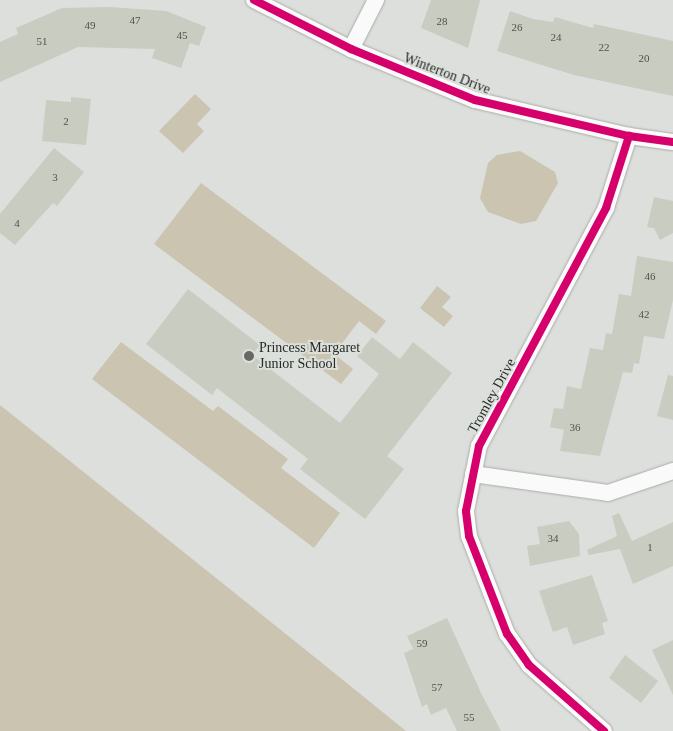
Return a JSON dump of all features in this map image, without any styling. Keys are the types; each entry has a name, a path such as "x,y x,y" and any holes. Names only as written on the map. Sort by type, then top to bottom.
{"street":[{"name":"Winterton Drive","path":"254,0 351,49 475,100 629,136 673,142"},
{"path":"351,49 376,0"},
{"name":"Tromley Drive","path":"604,731 536,672 507,634 469,536 466,511 479,446 606,208 629,136"},
{"path":"473,474 608,493 673,471"}],"shaded area":[{"path":"195,94 211,109 197,124 204,131 183,153 159,131"},
{"path":"520,151 555,172 558,183 536,221 521,224 488,212 480,198 488,163 497,155"},
{"path":"201,183 386,321 376,334 359,321 334,354 353,369 341,384 154,244"},
{"path":"437,286 451,297 442,307 453,316 444,327 420,308"},
{"path":"121,342 213,411 218,406 288,459 281,468 340,513 314,548 92,379"},
{"path":"0,405 322,663 406,731 0,731"}],"building":[{"path":"431,0 480,0 468,48 421,28"},
{"path":"109,7 166,11 206,27 199,46 190,43 181,68 152,58 155,49 78,47 0,82 0,42 18,34 16,28 62,8"},
{"path":"510,11 533,19 553,22 555,17 593,28 594,24 673,41 673,96 574,75 497,51"},
{"path":"71,97 91,99 86,145 42,141 46,100 71,102"},
{"path":"54,148 84,172 57,206 53,203 15,245 0,233 0,214"},
{"path":"654,197 673,201 673,233 660,240 654,228 647,227"},
{"path":"637,256 673,262 673,300 664,339 644,336 639,364 634,363 632,373 623,372 600,456 560,451 564,430 550,427 554,408 563,409 567,386 581,389 590,348 603,350 606,333 612,334 619,294 631,296"},
{"path":"188,289 260,345 252,355 340,423 379,374 357,356 372,337 400,359 413,342 452,373 387,456 404,469 365,519 300,469 308,459 217,388 212,395 146,344"},
{"path":"668,375 673,376 673,420 657,416"},
{"path":"619,513 632,541 673,522 673,566 633,584 620,549 589,555 587,550 617,536 612,516"},
{"path":"569,521 579,534 580,556 530,566 527,546 540,544 537,527"},
{"path":"592,575 608,621 602,623 605,634 573,645 567,627 553,632 539,591"},
{"path":"447,618 482,695 501,731 457,731 446,708 431,715 427,704 422,707 404,653 413,649 407,636"},
{"path":"673,640 673,695 652,650"},
{"path":"625,655 658,681 641,703 609,678"}],"cycle path":[{"path":"254,0 351,49 475,100 629,136 673,142"},
{"path":"604,731 529,665 507,634 469,536 466,511 479,446 606,208 629,136"}],"place":[{"name":"Princess Margaret Junior School","path":"249,356"}]}
